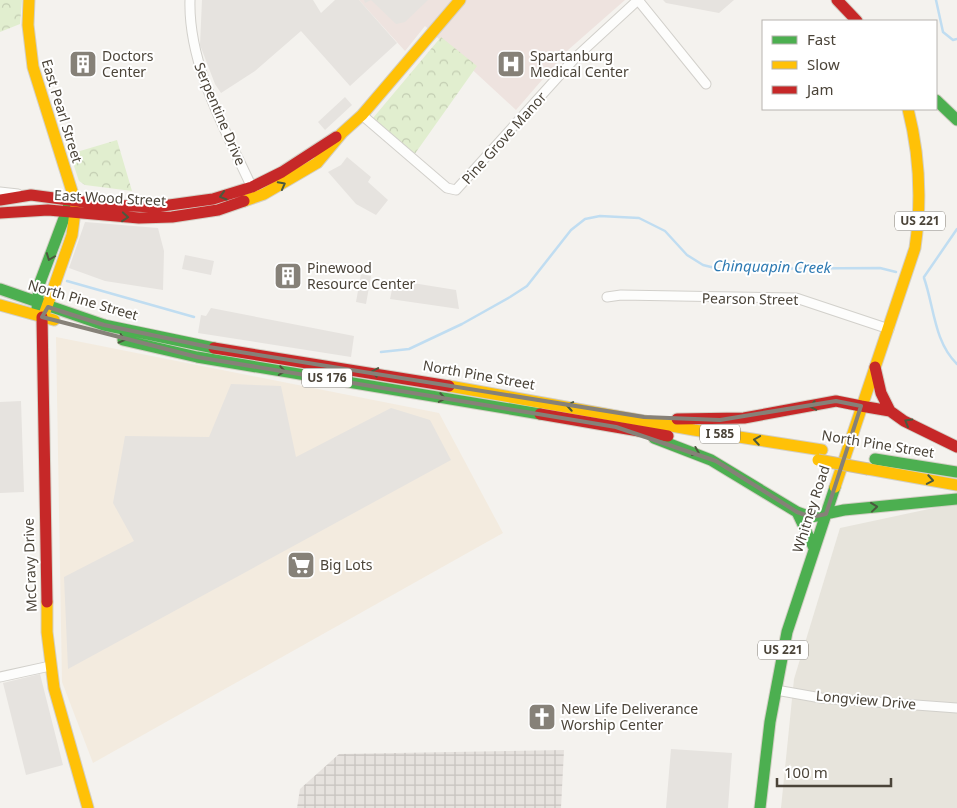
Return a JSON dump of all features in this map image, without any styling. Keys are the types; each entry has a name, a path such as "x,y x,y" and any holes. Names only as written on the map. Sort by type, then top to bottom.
{"main road":[{"name":"East Pearl Street","path":"29,0 28,25 33,67 73,199"},
{"name":"East Wood Street","path":"0,213 30,210 139,218 172,217 218,210 254,192 342,133 362,115 460,0"},
{"path":"843,2 856,20"},
{"path":"937,101 957,120"},
{"name":"Whitney Road","path":"760,808 765,752 787,632 861,406 909,271 919,223 922,197 920,171 909,110"},
{"name":"East Wood Street","path":"0,200 31,195 73,199 107,205 154,207 254,192"},
{"path":"71,212 62,224 40,285 36,307 45,312 72,235 71,212 73,199"},
{"name":"North Pine Street","path":"0,290 36,303"},
{"name":"North Pine Street","path":"0,305 45,312 209,347 360,370 618,415 869,464 957,485"},
{"name":"North Pine Street","path":"45,312 124,340 198,357 616,427 820,455"},
{"name":"McCravy Drive","path":"45,312 43,502 46,632 50,666 61,718 88,808"},
{"path":"875,366 881,392 890,411"},
{"path":"618,415 720,420 768,415 836,401 890,411 904,421 957,447"},
{"path":"616,427 681,446 716,460 796,512 811,517 844,510 957,499"},
{"name":"North Pine Street","path":"869,464 957,472"},
{"path":"796,512 814,548"}],"street":[{"name":"Serpentine Drive","path":"190,0 191,39 197,61 254,192"},
{"name":"Pine Grove Manor","path":"362,115 447,188 456,190 575,58 638,0"},
{"path":"638,0 706,84"},
{"path":"0,192 31,195"},
{"name":"Pearson Street","path":"606,297 622,295 796,298 889,329"},
{"path":"0,677 50,666"},
{"name":"Longview Drive","path":"776,690 821,698 957,708"}],"highlighted area":[{"path":"48,307 104,325 209,347 644,417 720,420 836,401 861,406 826,514 811,517 797,512 716,461 616,427 197,357 42,317"}],"shaded area":[{"path":"202,0 313,0 321,13 335,0 359,0 397,43 350,86 301,31 255,71 221,93 215,84 200,45"},
{"name":"Spartanburg Medical Center","path":"359,0 625,0 568,50 516,110 425,26 405,51"},
{"path":"371,0 428,0 405,22 396,24"},
{"path":"663,0 734,0 719,13 666,3"},
{"path":"345,97 352,105 325,130 318,122"},
{"path":"347,157 371,177 368,182 388,200 376,215 356,204 328,172 341,165"},
{"path":"85,222 158,228 164,251 163,290 105,281 69,268"},
{"path":"185,255 214,261 211,275 182,269"},
{"path":"361,274 371,276 366,304 356,302"},
{"path":"394,280 456,290 459,309 390,299"},
{"path":"211,308 354,336 351,357 198,333 201,315 206,316"},
{"path":"56,337 439,413 503,533 93,763 62,682"},
{"path":"231,384 281,386 296,457 391,408 430,420 451,460 68,669 64,577 134,541 113,503 125,436 209,437"},
{"path":"21,401 24,492 0,493 0,402"},
{"path":"957,503 957,808 781,808 794,679 840,528"},
{"path":"40,674 63,765 26,775 3,683"},
{"path":"671,749 732,753 728,808 666,808"},
{"path":"564,750 561,808 297,808 300,789 339,754"}],"green space":[{"path":"0,0 22,0 20,24 0,32"},
{"path":"441,37 477,66 414,155 373,118"},
{"path":"117,140 132,191 85,185 79,181 70,154"}],"waterway":[{"path":"936,0 943,32 953,40 957,39"},
{"name":"Chinquapin Creek","path":"381,352 409,349 462,324 510,297 527,286 571,230 585,219 600,216 639,218 665,231 687,255 703,265 719,269 880,268 896,272"},
{"path":"924,277 957,229"},
{"name":"Chinquapin Creek","path":"924,278 939,335 949,355 957,364"},
{"name":"Chinquapin Creek","path":"67,281 194,317"}],"traffic: fast":[{"path":"937,101 957,120"},
{"path":"37,309 39,285 69,205"},
{"path":"0,289 104,325 214,348"},
{"path":"123,340 197,357 540,414"},
{"path":"654,438 711,460 797,512 811,517 844,510 957,499"},
{"path":"875,459 957,472"},
{"path":"760,808 770,722 787,632 835,487"},
{"path":"797,512 814,548"}],"traffic: slow":[{"path":"29,0 28,25 33,67 76,204 72,235 45,312"},
{"path":"244,201 264,194 317,163 342,133 362,115 460,0"},
{"path":"835,487 915,248 919,213 919,178 908,110"},
{"path":"0,305 54,320"},
{"path":"449,386 694,430 822,450"},
{"path":"818,460 868,469"},
{"path":"868,469 957,485"},
{"path":"47,602 47,632 54,688 88,808"}],"traffic: jam":[{"path":"837,0 856,20"},
{"path":"0,200 31,195 107,205 155,207 213,199 252,187 282,172 336,137"},
{"path":"0,213 48,210 139,218 172,217 218,210 244,201"},
{"path":"42,317 47,602"},
{"path":"214,348 449,386"},
{"path":"875,367 881,393 890,411"},
{"path":"677,419 744,418 836,401 861,406"},
{"path":"861,406 890,411 904,421 957,447"},
{"path":"540,414 668,436"}],"place":[{"name":"Doctors Center","path":"83,64"},
{"name":"Spartanburg Medical Center","path":"511,64"},
{"name":"Pinewood Resource Center","path":"288,276"},
{"name":"Big Lots","path":"301,565"},
{"name":"New Life Deliverance Worship Center","path":"542,717"}]}
